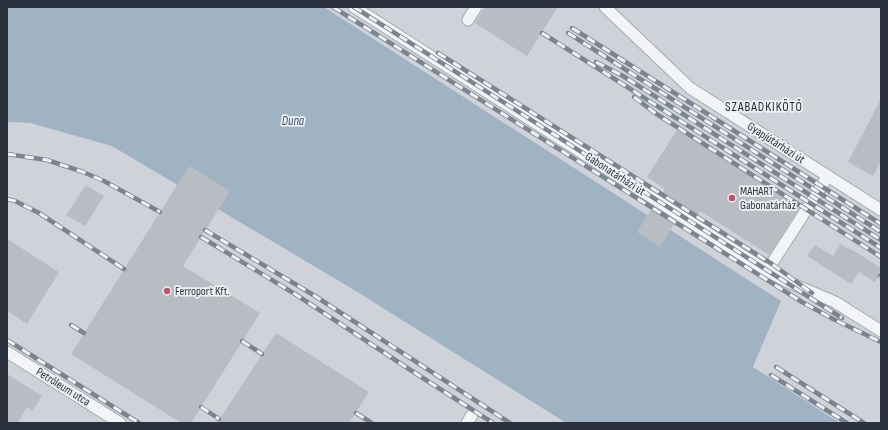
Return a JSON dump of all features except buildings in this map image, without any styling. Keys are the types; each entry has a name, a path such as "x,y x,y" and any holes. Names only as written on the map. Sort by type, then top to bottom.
{"street":[{"name":"Gabonatárházi út","path":"354,7 767,271 788,282 835,302 881,331"},
{"path":"468,20 476,7"},
{"name":"Gyapjútárházi út","path":"605,7 690,88 881,210"},
{"path":"767,271 828,176"},
{"name":"Petróleum utca","path":"7,352 120,423"}],"shaded area":[{"path":"324,7 881,7 881,423 840,423 753,367 781,301"},
{"path":"7,122 30,123 112,145 354,290 566,423 7,423"}],"water":[{"name":"Duna","path":"7,7 324,7 781,301 753,367 840,423 566,423 354,290 112,146 30,123 7,122"}],"railway":[{"path":"333,7 802,302 881,342"},
{"path":"354,7 842,318"},
{"path":"572,28 881,224"},
{"path":"542,33 881,248"},
{"path":"568,33 881,232"},
{"path":"438,53 772,264 812,293"},
{"path":"596,62 623,76 881,240"},
{"path":"634,97 655,113 881,257"},
{"path":"7,154 47,160 83,172 104,181 160,212"},
{"path":"7,199 15,201 39,213 124,269"},
{"path":"205,230 315,296 510,423"},
{"path":"201,237 295,294 493,423"},
{"path":"71,325 84,333"},
{"path":"7,340 139,423"},
{"path":"242,341 262,354"},
{"path":"776,367 864,423"},
{"path":"771,375 847,423"},
{"path":"201,407 219,419"},
{"path":"356,413 372,423"}],"place":[{"name":"MAHART Gabonatárház","path":"732,198"},
{"name":"Ferroport Kft.","path":"167,291"}],"district":[{"name":"SZABADKIKÖTŐ","path":"764,107"}]}
